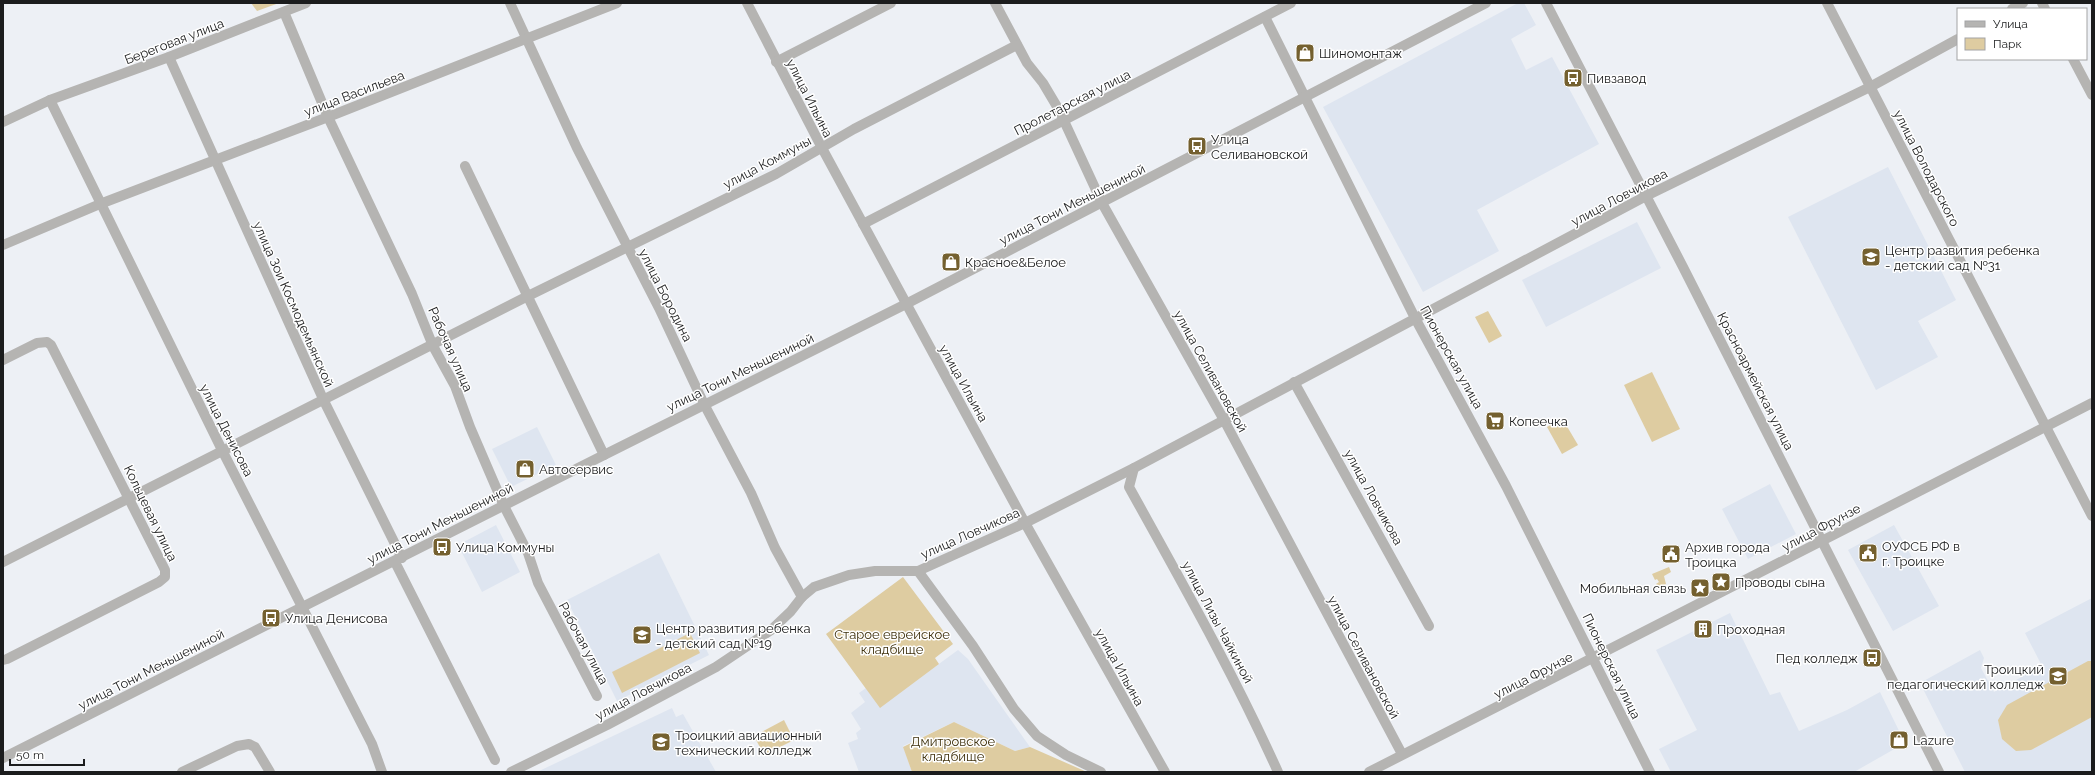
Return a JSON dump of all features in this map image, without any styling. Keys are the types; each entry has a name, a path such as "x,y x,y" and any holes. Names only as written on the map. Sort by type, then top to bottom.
{"street":[{"name":"Береговая улица","path":"3,122 50,100 169,57 306,3"},
{"name":"улица Бородина","path":"510,3 577,148 660,308 704,404 751,493 775,548 802,597"},
{"name":"улица Васильева","path":"3,245 100,204 328,117 617,3"},
{"name":"улица Ильина","path":"748,3 776,62 906,304 1025,523 1165,772"},
{"path":"776,62 892,3"},
{"name":"улица Селивановской","path":"995,3 1027,63 1051,96 1102,204 1224,420 1402,754"},
{"name":"Пролетарская улица","path":"863,224 1291,3"},
{"name":"улица Тони Меньшениной","path":"3,758 398,560 704,404 906,304 1102,204 1486,3"},
{"name":"Красноармейская улица","path":"1546,3 1940,772"},
{"name":"улица Володарского","path":"1827,3 2092,516"},
{"path":"2014,8 2023,3"},
{"name":"Рабочая улица","path":"284,12 328,117 412,294 433,346 455,386 470,427 504,506 528,553 538,583 596,696"},
{"name":"Пионерская улица","path":"1265,17 1415,318 1506,486 1594,658 1650,772"},
{"name":"улица Ловчикова","path":"511,772 607,725 716,667 771,630 791,611 802,597 814,587 849,575 875,571 918,571 1025,523 1114,479 1646,196 1870,87 1957,40"},
{"name":"улица Коммуны","path":"3,562 129,497 223,452 433,346 526,297 776,174 822,148 1017,45"},
{"name":"улица Зои Космодемьянской","path":"169,57 324,401 398,560"},
{"path":"2074,60 2092,95"},
{"name":"улица Денисова","path":"50,100 223,452 372,744 382,772"},
{"path":"465,166 526,297 604,455"},
{"name":"Кольцевая улица","path":"3,360 37,343 46,342 51,345 165,570 165,577 28,649 3,660"},
{"name":"улица Ловчикова","path":"1294,382 1429,626"},
{"name":"улица Фрунзе","path":"1369,772 2092,403"},
{"path":"1114,479 1129,487 1134,468"},
{"name":"улица Лизы Чайкиной","path":"1129,487 1213,638 1255,720 1278,772"},
{"path":"398,560 496,760"},
{"path":"918,571 973,646 1014,709 1038,736 1066,755 1101,772"},
{"path":"182,772 243,744 255,747 270,772"}],"shaded area":[{"name":"Пивзавод","path":"1518,3 1524,3 1536,25 1511,39 1526,70 1552,57 1599,144 1477,210 1499,251 1423,292 1323,107"},
{"name":"Центр развития ребенка - детский сад №31","path":"1888,167 1956,300 1918,321 1938,357 1876,390 1788,217"},
{"path":"1637,222 1661,268 1546,327 1522,280"},
{"path":"537,427 556,465 511,487 492,449"},
{"path":"1770,484 1796,534 1748,559 1722,509"},
{"path":"496,525 520,572 482,592 458,545"},
{"path":"1894,525 1939,606 1893,631 1848,550"},
{"name":"Центр развития ребенка - детский сад №19","path":"659,553 709,655 617,701 567,600"},
{"name":"Троицкий педагогический колледж","path":"2092,598 2092,772 1965,772 1920,683 1980,650 1984,658 1981,668 1994,692 2042,666 2025,633"},
{"path":"1730,613 1770,695 1780,692 1799,731 1847,710 1880,692 1905,743 1854,772 1671,772 1659,749 1697,730 1656,650"},
{"path":"958,650 968,659 1030,747 1015,751 954,722 903,746 912,772 859,772 848,743 858,739 856,733 861,729 851,713 865,702 859,693 866,688 880,707"},
{"name":"Троицкий авиационный технический колледж","path":"672,708 676,717 683,714 716,772 537,772"}],"green space":[{"path":"251,3 279,3 257,11"},
{"path":"1488,311 1502,336 1489,343 1475,317"},
{"path":"1652,372 1680,429 1652,442 1624,385"},
{"path":"1562,418 1578,445 1562,454 1547,427"},
{"path":"1669,567 1671,572 1664,576 1666,584 1658,588 1656,584 1659,582 1657,579 1655,580 1652,574"},
{"name":"Старое еврейское кладбище","path":"903,577 953,644 935,658 939,664 880,708 826,634"},
{"path":"690,633 700,653 622,693 612,672"},
{"path":"2088,661 2092,661 2092,717 2031,750 2016,751 2002,739 1998,720 2007,705"},
{"path":"784,720 794,740 764,755 754,736"},
{"name":"Дмитровское кладбище","path":"954,722 1015,751 1030,747 1087,772 912,772 903,747"}],"place":[{"name":"Шиномонтаж","path":"1305,53"},
{"name":"Пивзавод","path":"1573,78"},
{"name":"Улица Селивановской","path":"1197,146"},
{"name":"Центр развития ребенка - детский сад №31","path":"1871,257"},
{"name":"Красное&Белое","path":"951,262"},
{"name":"Копеечка","path":"1495,421"},
{"name":"Автосервис","path":"525,469"},
{"name":"Улица Коммуны","path":"442,547"},
{"name":"ОУФСБ РФ в г. Троицке","path":"1868,553"},
{"name":"Архив города Троицка","path":"1671,554"},
{"name":"Проводы сына","path":"1721,582"},
{"name":"Мобильная связь","path":"1700,588"},
{"name":"Улица Денисова","path":"271,618"},
{"name":"Проходная","path":"1703,629"},
{"name":"Центр развития ребенка - детский сад №19","path":"642,635"},
{"name":"Пед колледж","path":"1872,658"},
{"name":"Троицкий педагогический колледж","path":"2058,676"},
{"name":"Lazure","path":"1899,740"},
{"name":"Троицкий авиационный технический колледж","path":"661,742"}]}
